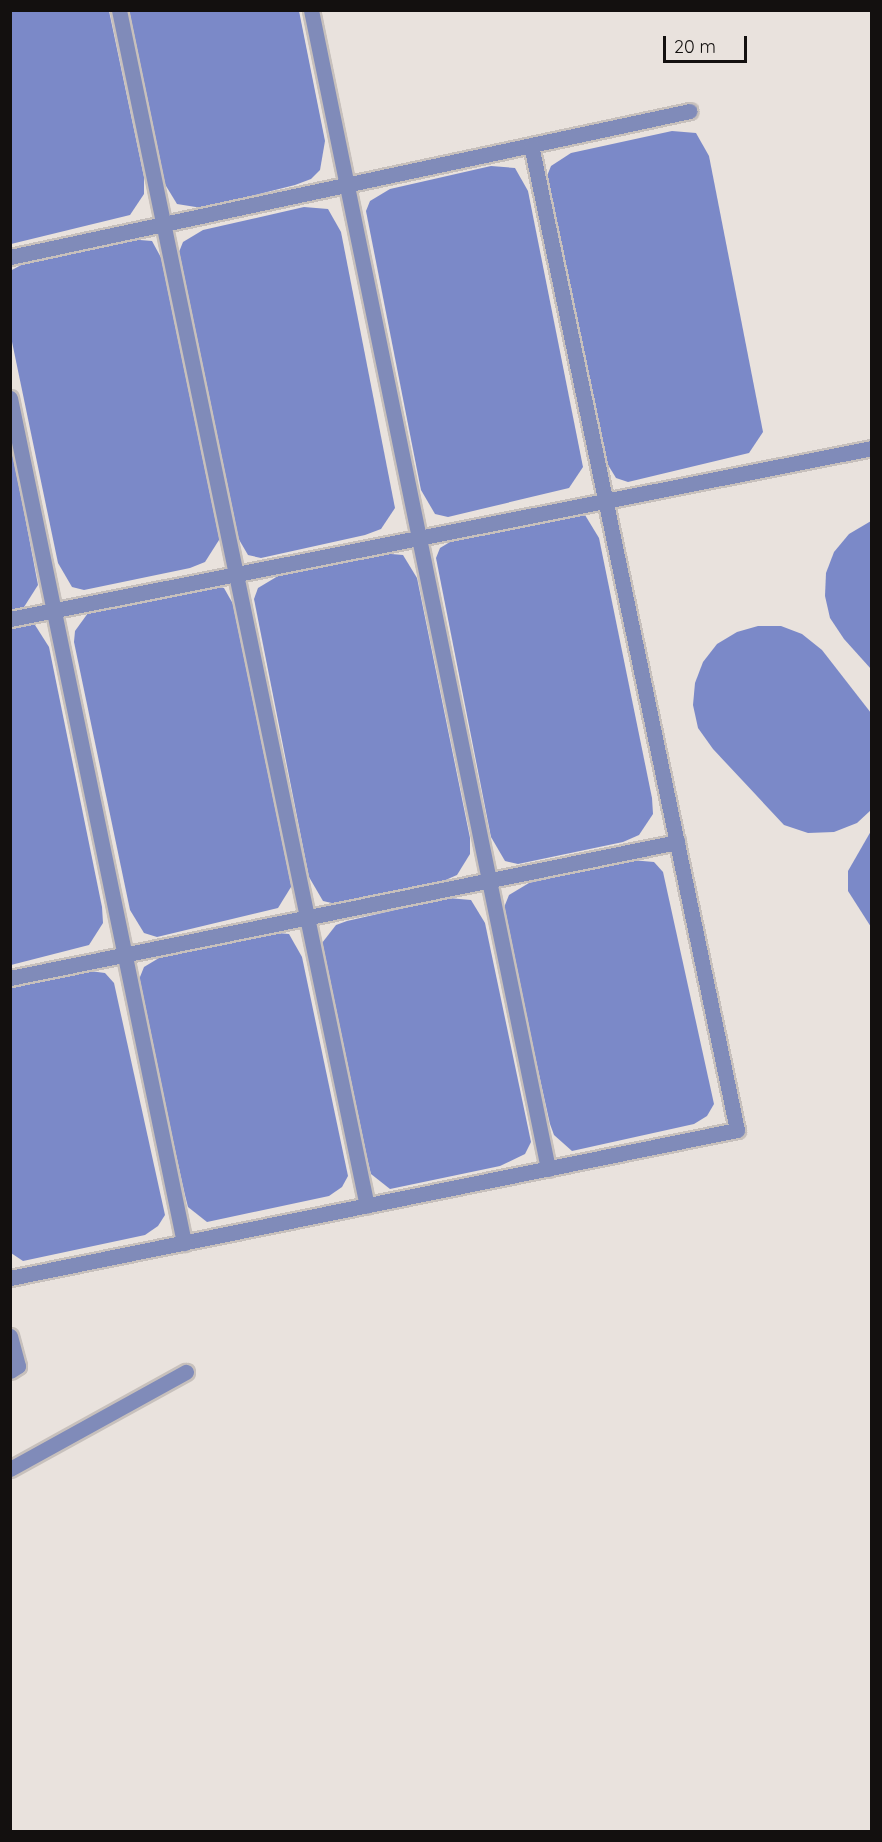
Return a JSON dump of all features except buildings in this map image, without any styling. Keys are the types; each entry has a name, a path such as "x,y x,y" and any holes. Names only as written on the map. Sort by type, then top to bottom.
{"lane":[{"path":"119,10 368,1206"},
{"path":"311,10 548,1169"},
{"path":"10,257 690,111"},
{"path":"10,1278 738,1130 531,145"},
{"path":"10,398 184,1243"},
{"path":"10,619 872,448"},
{"path":"10,978 677,842"},
{"path":"10,1336 18,1366 10,1371"},
{"path":"10,1468 186,1372"}],"water":[{"path":"10,11 109,11 144,177 144,194 130,215 11,244"},
{"path":"128,11 299,11 325,141 320,170 311,179 295,185 202,208 177,204 163,181"},
{"path":"672,131 696,133 709,156 763,432 749,453 628,482 616,478 602,455 546,187 547,176 551,166 571,153"},
{"path":"491,166 515,168 528,191 583,467 569,488 448,517 435,514 421,490 366,211 370,201 390,189"},
{"path":"304,207 328,209 341,232 395,508 381,529 365,535 261,558 248,555 234,531 179,252 183,242 203,230"},
{"path":"128,239 152,241 165,265 219,524 219,540 205,562 190,568 84,590 72,587 58,563 11,337 10,271 27,262"},
{"path":"10,438 38,585 24,607 11,612"},
{"path":"573,513 585,515 599,538 652,798 653,814 639,835 623,842 518,864 505,861 491,837 436,558 440,548 460,536"},
{"path":"871,521 871,669 844,639 830,618 825,596 826,573 834,552 849,534"},
{"path":"379,553 403,555 417,578 470,838 470,854 457,875 441,882 336,904 323,901 309,877 254,599 258,588 278,576"},
{"path":"212,585 224,588 237,611 291,870 291,887 278,908 157,937 144,933 130,910 74,642 75,631 88,613 99,609"},
{"path":"10,622 35,625 49,647 102,907 103,923 89,945 11,965"},
{"path":"758,626 781,626 802,634 822,650 871,713 871,810 857,823 834,832 808,833 784,825 713,749 698,728 693,705 695,683 703,662 717,644 737,632"},
{"path":"871,831 871,927 848,891 848,871"},
{"path":"631,860 654,862 663,872 714,1104 707,1116 694,1124 572,1151 554,1135 550,1124 504,916 505,905 509,895 529,883"},
{"path":"448,898 471,900 485,923 531,1142 525,1154 500,1166 390,1189 371,1174 322,943 336,925 347,921"},
{"path":"265,932 289,934 302,957 348,1176 342,1187 329,1196 207,1222 188,1207 139,988 140,977 144,967 164,955"},
{"path":"82,970 105,973 114,983 165,1215 158,1226 145,1235 23,1261 11,1253 10,987"}]}
